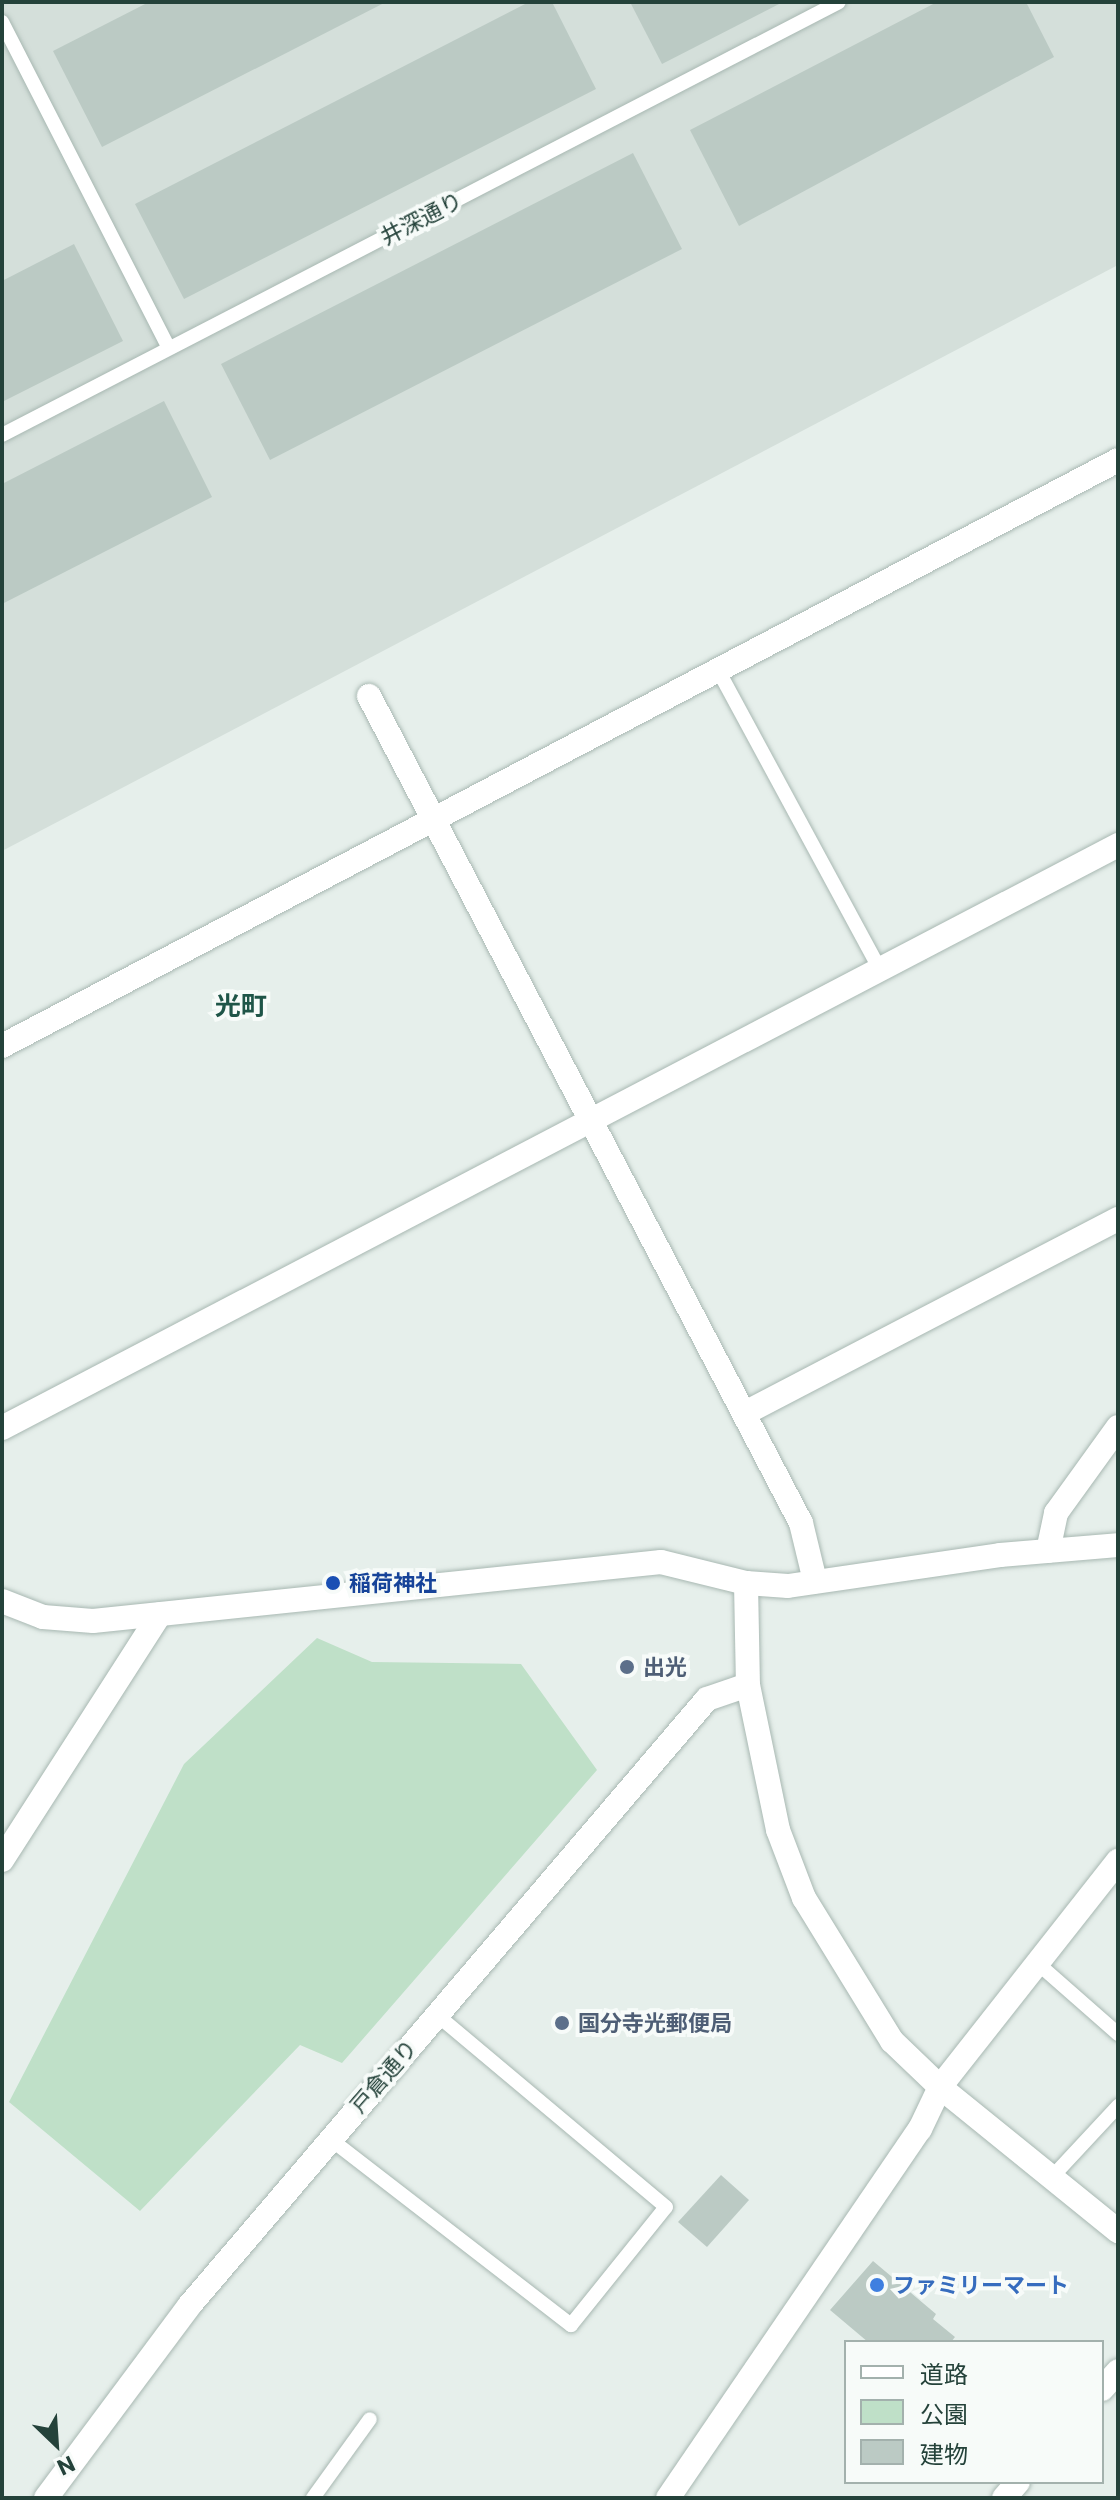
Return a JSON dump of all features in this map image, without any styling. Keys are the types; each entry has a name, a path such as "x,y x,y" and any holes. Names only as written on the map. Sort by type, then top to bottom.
{"street":[{"path":"2,1046 1118,460"},
{"path":"369,696 801,1523 815,1581"},
{"path":"2,1428 1118,845"},
{"path":"745,1413 1118,1219"},
{"path":"1048,1551 1056,1513 1118,1427"},
{"path":"2,1601 43,1617 93,1621 661,1562 746,1583 815,1581 1118,1545"},
{"path":"746,1583 748,1685 778,1830 804,1898 892,2041 940,2087 1118,2231"},
{"path":"2,1860 160,1614"},
{"name":"戸倉通り","path":"46,2498 189,2306 329,2138 707,1699 748,1685"},
{"path":"668,2498 920,2129 940,2087 1035,1961 1118,1861"},
{"path":"1104,2387 1118,2371"}],"lane":[{"name":"井深通り","path":"2,435 839,2"},
{"path":"2,22 169,348"},
{"path":"718,670 880,970"},
{"path":"1035,1961 1118,2034"},
{"path":"329,2138 571,2325 666,2207 437,2015"},
{"path":"1053,2176 1118,2106"},
{"path":"313,2498 370,2419"}],"shaded area":[{"path":"2,2 1118,2 1118,265 2,851"}],"green space":[{"path":"317,1638 372,1662 521,1664 597,1770 342,2063 300,2045 140,2211 9,2102 184,1764"}],"building":[{"path":"149,2 386,2 102,147 53,51"},
{"path":"529,2 552,2 596,89 184,299 135,204"},
{"path":"630,2 783,2 662,64"},
{"path":"937,2 1026,2 1054,57 739,226 690,130"},
{"path":"633,153 682,249 270,460 221,364"},
{"path":"74,244 123,341 2,402 2,281"},
{"path":"164,401 212,497 2,604 2,484"},
{"path":"721,2175 749,2200 707,2247 678,2222"},
{"name":"ファミリーマート","path":"873,2261 936,2314 933,2319 955,2337 953,2340 866,2340 830,2310"}],"place":[{"name":"稲荷神社","path":"333,1583"},
{"name":"出光","path":"627,1667"},
{"name":"国分寺光郵便局","path":"562,2023"},
{"name":"ファミリーマート","path":"877,2285"}],"district":[{"name":"光町","path":"241,1005"}]}
